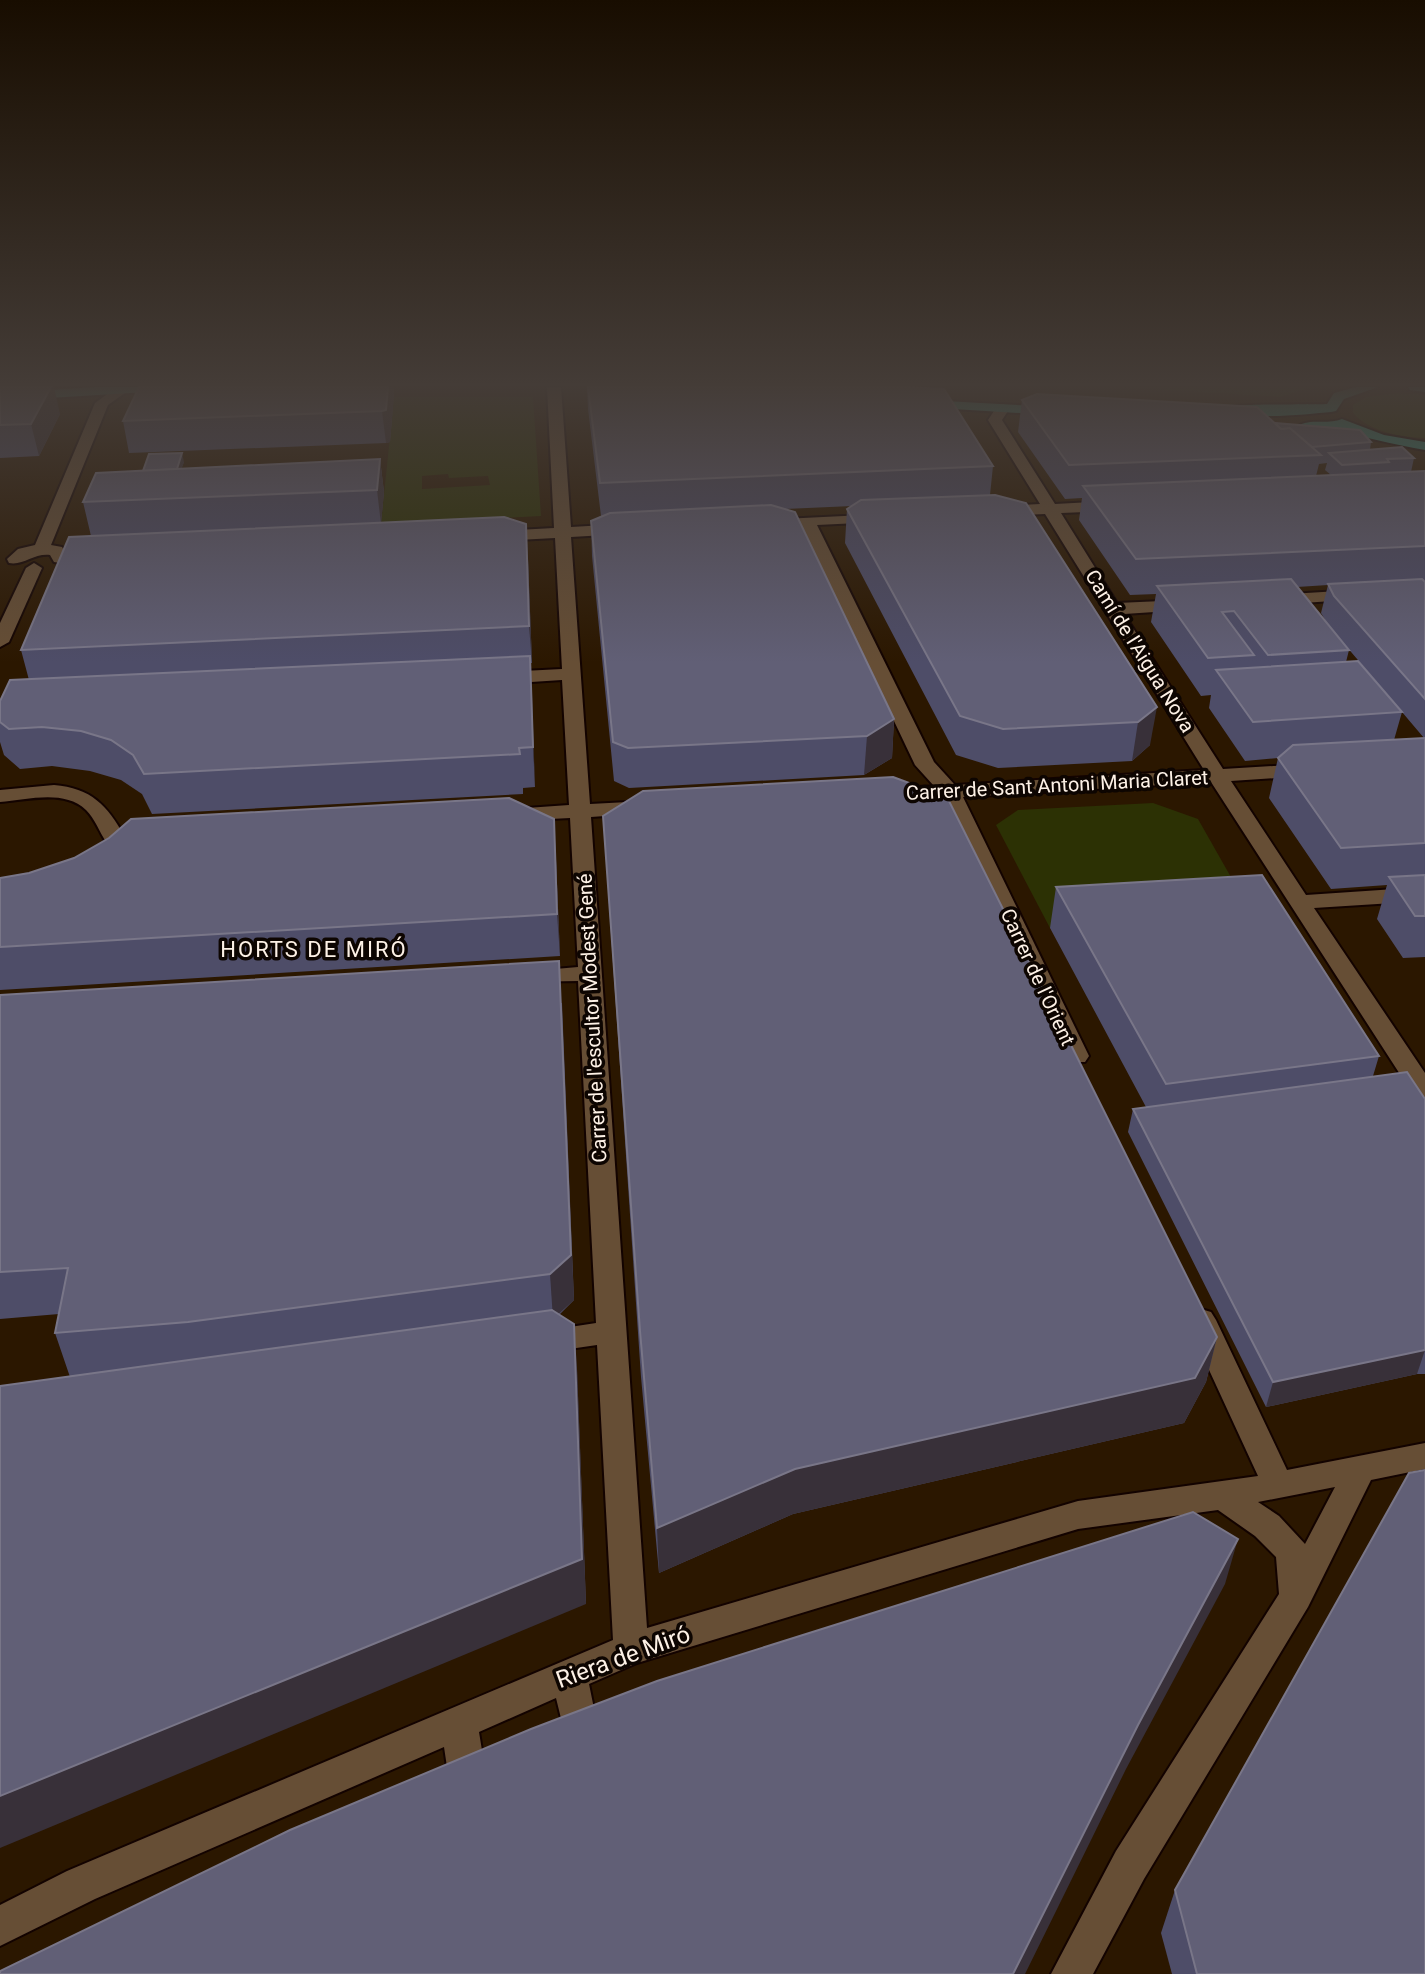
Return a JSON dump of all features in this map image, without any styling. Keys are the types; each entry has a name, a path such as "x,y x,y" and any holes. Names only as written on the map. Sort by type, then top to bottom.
{"street":[{"path":"41,549 66,479"},
{"name":"Carrer de l'escultor Modest Gené","path":"559,479 631,1649"},
{"name":"Camí de l'Aigua Nova","path":"1033,479 1111,609 1220,775 1298,902 1425,1093"},
{"path":"976,512 1130,505"},
{"path":"747,524 899,516"},
{"name":"Carrer de l'Orient","path":"807,521 925,765 950,791 1087,1080"},
{"path":"484,536 641,529"},
{"path":"41,549 68,557 34,568 8,560 41,549"},
{"path":"0,642 34,568"},
{"path":"1252,601 1378,594"},
{"path":"1111,609 1205,603"},
{"path":"476,679 571,674"},
{"name":"Carrer de Sant Antoni Maria Claret","path":"889,794 1330,769"},
{"path":"0,796 77,792 103,812 122,836 96,854"},
{"path":"486,816 672,806"},
{"path":"1298,902 1425,894"},
{"path":"509,978 589,973"},
{"path":"1190,1297 1278,1485"},
{"path":"517,1344 611,1332"},
{"name":"Riera de Miró","path":"0,1926 81,1885 631,1649 1078,1515 1223,1496 1425,1456"},
{"path":"1071,1974 1130,1865 1296,1596 1361,1468"},
{"path":"1223,1496 1267,1526 1292,1552 1296,1596"},
{"path":"569,1675 586,1755"},
{"path":"459,1723 471,1801"}],"green space":[{"path":"386,479 422,479 422,489 490,485 489,479 539,479 541,516 381,524"},
{"path":"1153,803 1198,819 1253,916 1050,928 996,825 1018,810"}],"building":[{"path":"93,479 378,479 377,490 83,502"},
{"path":"600,479 690,479 600,483"},
{"path":"1240,479 1425,479 1425,546 1136,559 1083,486"},
{"path":"995,495 1026,503 1157,707 1138,722 1003,729 960,716 847,509 861,500"},
{"path":"771,505 795,512 894,719 867,736 628,748 613,742 591,521 610,513"},
{"path":"504,517 526,524 529,626 21,650 69,537"},
{"path":"1291,579 1349,650 1268,655 1234,611 1222,612 1254,655 1208,658 1157,586"},
{"path":"1422,579 1425,582 1425,699 1334,596 1328,584"},
{"path":"530,656 533,747 519,748 520,754 144,774 133,755 111,740 81,731 42,727 9,729 0,722 0,701 10,680"},
{"path":"1358,661 1402,712 1253,722 1216,670"},
{"path":"1425,738 1425,843 1341,848 1278,758 1293,745"},
{"path":"893,777 947,797 1217,1337 1195,1378 795,1469 657,1528 603,816 643,791"},
{"path":"509,798 554,819 557,914 0,947 0,878 29,873 74,858 109,838 131,819"},
{"path":"1262,875 1379,1056 1166,1084 1056,887"},
{"path":"1425,875 1425,916 1415,916 1389,877"},
{"path":"559,961 571,1255 550,1274 188,1322 55,1333 68,1268 0,1272 0,995"},
{"path":"1407,1072 1425,1099 1425,1350 1273,1382 1133,1109"},
{"path":"552,1310 574,1324 582,1559 0,1796 0,1386"},
{"path":"1425,1470 1425,1974 1197,1974 1175,1890 1409,1473"},
{"path":"1193,1512 1238,1539 1138,1725 1013,1974 0,1974 0,1971 290,1830 531,1729 657,1681"}],"district":[{"name":"HORTS DE MIRÓ","path":"314,949"}]}
